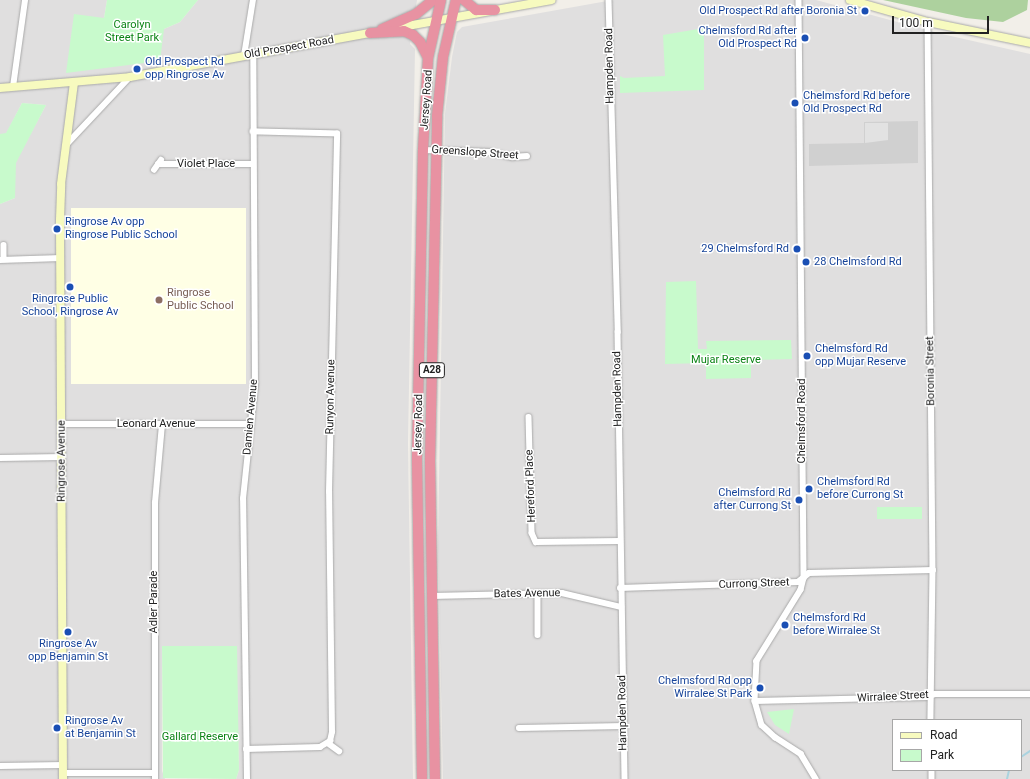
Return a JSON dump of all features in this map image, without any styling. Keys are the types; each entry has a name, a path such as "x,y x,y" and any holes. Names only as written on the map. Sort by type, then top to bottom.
{"highway":[{"path":"370,33 404,21 421,11 433,0"},
{"name":"Jersey Road","path":"422,779 416,458 423,150 428,58 441,0"},
{"name":"Jersey Road","path":"435,779 430,461 436,151 440,78 451,18 456,0"},
{"path":"464,0 476,10 495,10"},
{"path":"370,33 404,31 413,35 420,42 428,58"}],"street":[{"path":"12,87 25,0"},
{"path":"244,56 253,0"},
{"name":"Old Prospect Road","path":"0,88 74,83 130,77 552,0"},
{"name":"Hampden Road","path":"609,0 625,779"},
{"name":"Chelmsford Road","path":"799,0 804,578 798,595 757,661 755,701 757,713 764,728 801,754 816,779"},
{"path":"850,0 928,22 1030,43"},
{"name":"Boronia Street","path":"928,22 933,570 931,719"},
{"name":"Damien Avenue","path":"247,779 243,499 255,380 253,54"},
{"path":"67,144 130,77"},
{"name":"Ringrose Avenue","path":"63,772 61,184 74,83"},
{"name":"Runyon Avenue","path":"254,132 337,134 329,492 332,732 328,743"},
{"name":"Greenslope Street","path":"423,150 490,152 512,157 527,156"},
{"name":"Violet Place","path":"154,170 160,162 254,164"},
{"path":"4,245 2,259 61,258"},
{"name":"Hereford Place","path":"529,417 532,533 536,542 620,541"},
{"name":"Leonard Avenue","path":"62,424 251,424"},
{"name":"Adler Parade","path":"155,776 155,503 162,424"},
{"path":"0,458 62,457"},
{"name":"Currong Street","path":"620,588 798,582 809,573 933,570"},
{"path":"538,594 538,635"},
{"name":"Bates Avenue","path":"432,596 538,594 578,595 621,607"},
{"name":"Wirralee Street","path":"755,701 1030,694"},
{"path":"519,728 624,726"},
{"path":"246,749 316,748 328,743 339,751"},
{"path":"0,766 63,772 155,776"}],"shaded area":[{"path":"0,0 107,0 104,18 164,29 180,22 198,0 417,0 410,44 415,49 408,444 413,779 236,779 239,770 236,646 162,646 162,771 165,779 0,779 0,204 15,198 15,163 46,105 22,103 6,134 0,134","holes":["71,262 246,383 71,337"]},
{"path":"613,0 816,0 942,34 1030,54 1030,779 443,779 438,546 445,114 452,57 457,32 462,27"},
{"path":"918,121 918,163 809,166 809,144 864,143 864,122"},
{"path":"865,123 888,123 888,140 865,143"},
{"name":"Ringrose Public School","path":"71,208 246,208 246,384 71,384"}],"green space":[{"name":"Carolyn Street Park","path":"107,0 198,0 180,22 164,29 160,61 66,73 74,14 104,18"},
{"path":"883,0 1028,0 1027,10 1003,22 966,18"},
{"path":"704,28 704,90 620,93 620,76 624,78 665,76 663,35"},
{"path":"22,103 46,105 16,163 15,198 0,204 0,134 6,133"},
{"name":"Mujar Reserve","path":"696,281 698,349 707,349 706,341 791,340 792,359 751,360 751,378 706,379 706,363 665,364 666,282"},
{"path":"877,507 922,507 922,519 877,519"},
{"name":"Gallard Reserve","path":"162,646 237,646 239,770 236,779 163,778"},
{"path":"794,709 789,734 775,725 767,712"}],"waterway":[{"path":"1022,756 1030,751"},
{"path":"1007,779 1009,771"}],"place":[{"name":"Old Prospect Rd after Boronia St","path":"865,11"},
{"name":"Chelmsford Rd after Old Prospect Rd","path":"805,38"},
{"name":"Old Prospect Rd opp Ringrose Av","path":"137,69"},
{"name":"Chelmsford Rd before Old Prospect Rd","path":"795,103"},
{"name":"Ringrose Av opp Ringrose Public School","path":"57,229"},
{"name":"29 Chelmsford Rd","path":"797,249"},
{"name":"28 Chelmsford Rd","path":"806,262"},
{"name":"Ringrose Public School, Ringrose Av","path":"70,287"},
{"name":"Ringrose Public School","path":"159,300"},
{"name":"Chelmsford Rd opp Mujar Reserve","path":"807,356"},
{"name":"Chelmsford Rd before Currong St","path":"809,489"},
{"name":"Chelmsford Rd after Currong St","path":"799,500"},
{"name":"Chelmsford Rd before Wirralee St","path":"785,625"},
{"name":"Ringrose Av opp Benjamin St","path":"68,632"},
{"name":"Chelmsford Rd opp Wirralee St Park","path":"760,688"},
{"name":"Ringrose Av at Benjamin St","path":"57,728"}]}
